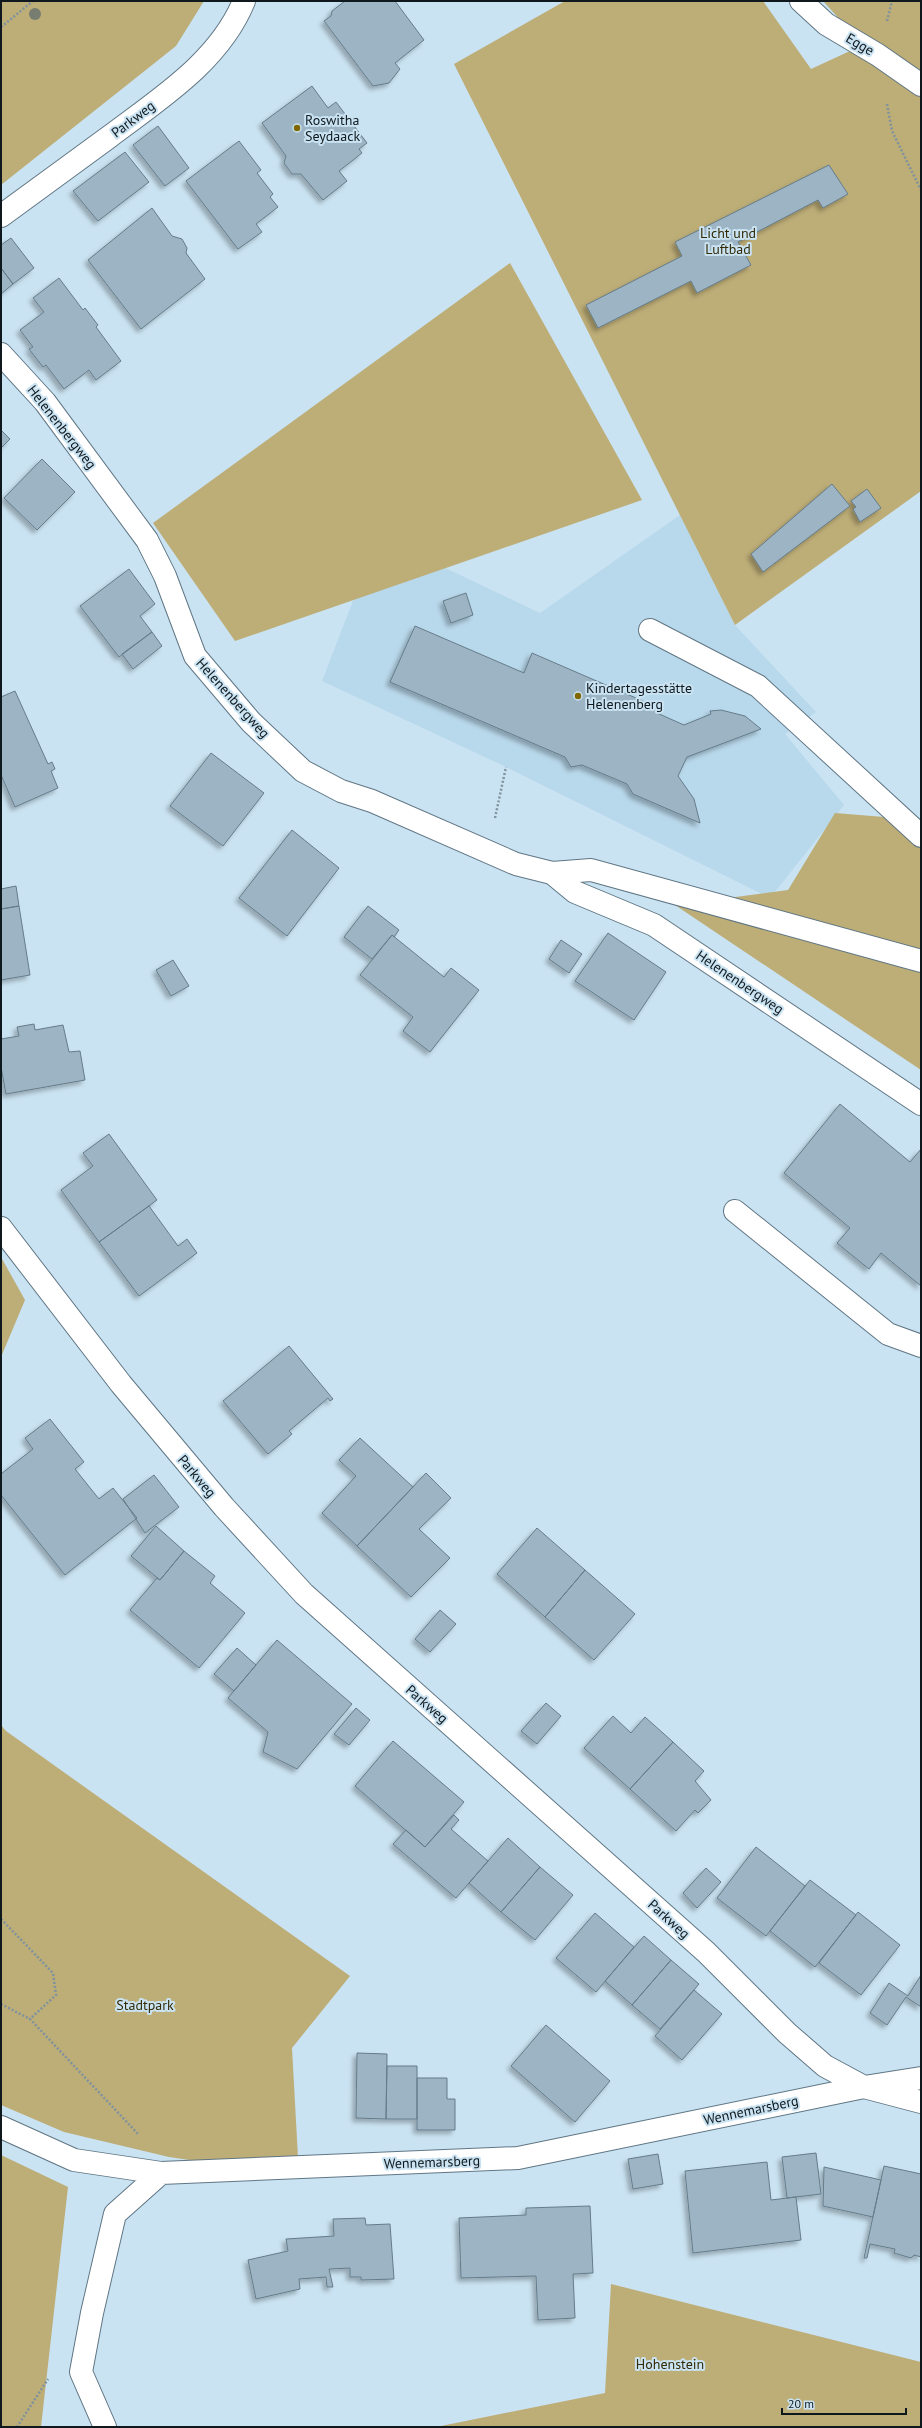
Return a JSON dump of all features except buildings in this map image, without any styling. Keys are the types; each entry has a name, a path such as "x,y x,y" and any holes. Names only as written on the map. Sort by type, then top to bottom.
{"street":[{"name":"Parkweg","path":"1,216 175,87 205,60 225,35 244,1"},
{"name":"Egge","path":"801,1 826,24 878,55 921,85"},
{"name":"Helenenbergweg","path":"1,354 45,402 147,540 165,576 195,656 251,722 303,771 341,791 372,801 516,864 552,873 591,870 921,961"},
{"path":"650,630 758,686 921,836"},
{"name":"Helenenbergweg","path":"552,873 575,892 654,925 904,1090 921,1104"},
{"path":"735,1211 888,1334 921,1346"},
{"name":"Parkweg","path":"1,1228 141,1408 224,1507 304,1594 706,1952 787,2033 825,2066 864,2087"},
{"path":"864,2087 921,2078"},
{"path":"864,2087 921,2102"},
{"name":"Wennemarsberg","path":"1,2127 74,2160 161,2173 518,2158 864,2087"},
{"path":"105,2427 81,2372 92,2312 115,2214 161,2173"}],"path":[{"path":"1,27 33,1"},
{"path":"878,55 892,131 921,190"},
{"path":"488,852 506,767"},
{"path":"1,1919 53,1973 56,1995 30,2019"},
{"path":"1,2004 30,2019 136,2131 154,2153 161,2173"}],"shaded area":[{"name":"Kindertagesstätte Helenenberg","path":"680,515 735,625 816,712 785,734 844,805 770,898 506,767 322,681 378,536 540,613"}],"green space":[{"path":"1,1 204,1 176,46 1,185"},
{"name":"Licht und Luftbad","path":"565,1 763,1 811,69 863,45 823,1 921,1 921,491 735,625 454,64"},
{"path":"510,263 642,500 235,641 153,523"},
{"path":"835,813 921,820 921,1070 675,905 788,890"},
{"path":"1,1257 25,1300 1,1357"},
{"name":"Stadtpark","path":"1,1725 6,1731 350,1976 292,2048 299,2176 169,2157 64,2132 1,2105"},
{"path":"1,2155 68,2187 41,2427 1,2427"},
{"name":"Hohenstein","path":"611,2284 921,2362 921,2427 436,2427 605,2393"}],"place":[{"name":"Roswitha Seydaack","path":"297,128"},
{"name":"Kindertagesstätte Helenenberg","path":"578,696"}]}
